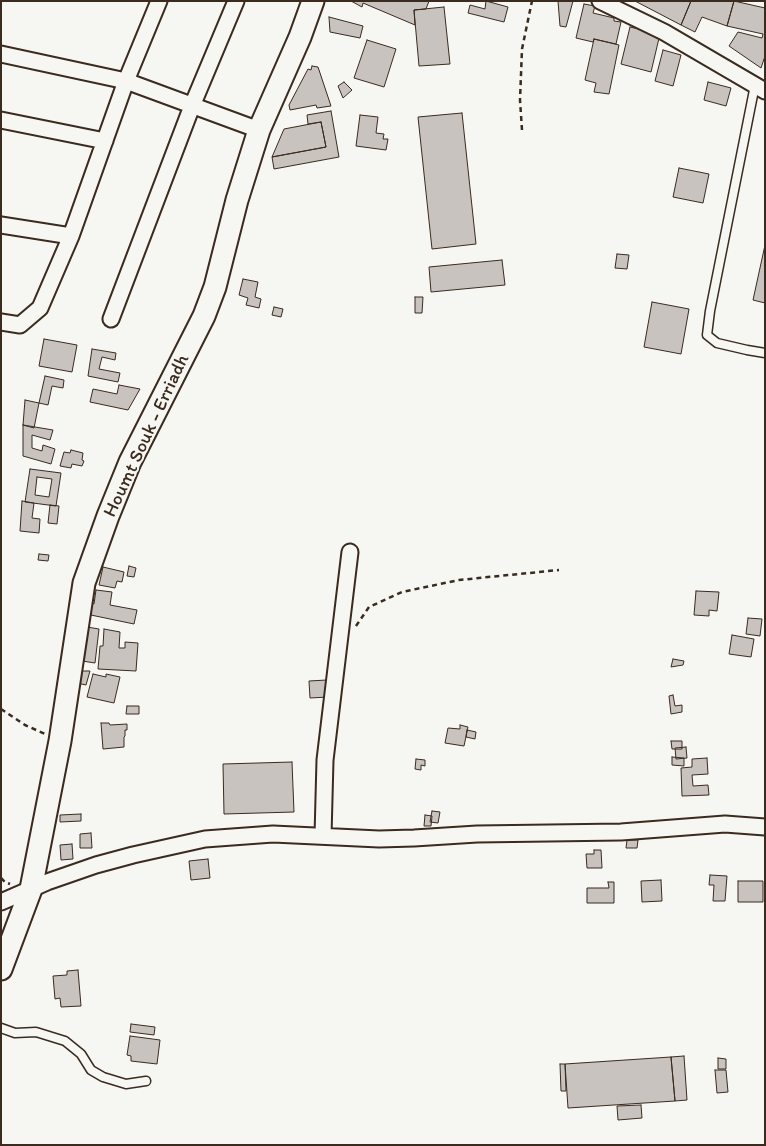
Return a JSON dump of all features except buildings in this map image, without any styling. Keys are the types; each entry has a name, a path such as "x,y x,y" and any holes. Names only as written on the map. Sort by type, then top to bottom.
{"street":[{"path":"1,322 20,325 40,308 71,236 126,81 159,1"},
{"path":"111,319 192,106 236,1"},
{"name":"Houmt Souk - Erriadh","path":"1,969 31,889 60,742 84,583 130,462 204,316 258,130 300,37 313,1"},
{"path":"600,1 664,32 760,88"},
{"path":"1,54 126,81 258,130"},
{"path":"1,120 105,141"},
{"path":"1,225 71,236"},
{"path":"322,836 325,760 350,552"},
{"path":"1,902 96,865 205,839 273,834 379,839 414,838 477,834 621,832 725,824 765,827"}],"lane":[{"path":"760,88 710,311 707,334 717,343 765,353"},
{"path":"1,1028 15,1032 36,1032 65,1041 81,1054 91,1070 103,1077 126,1084 146,1081"}],"path":[{"path":"522,130 520,100 522,49 532,1"},
{"path":"353,629 369,607 402,592 459,580 559,570"},
{"path":"1,709 25,725 60,742"}]}
